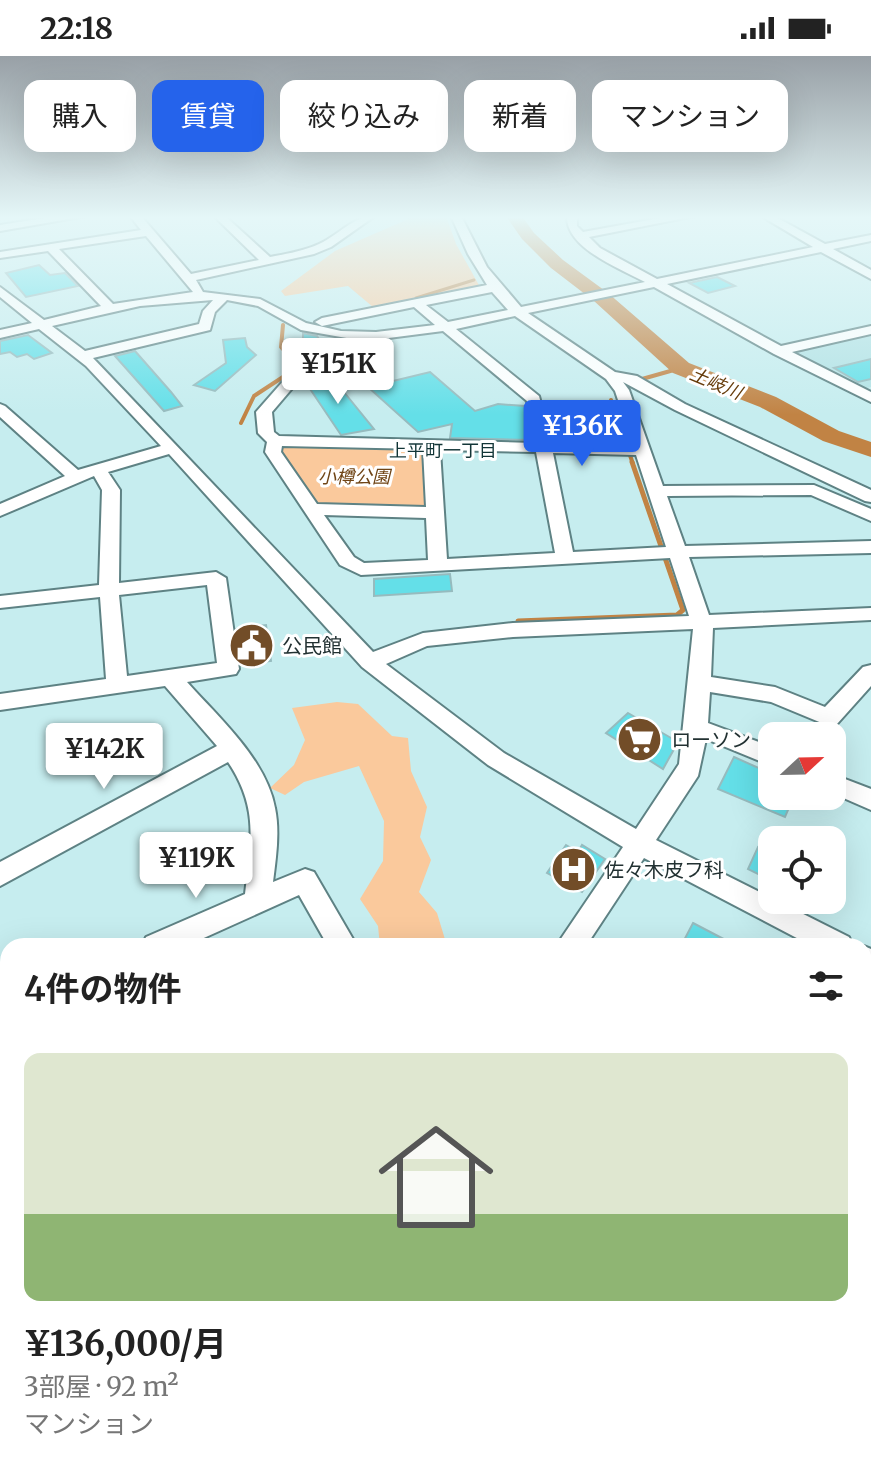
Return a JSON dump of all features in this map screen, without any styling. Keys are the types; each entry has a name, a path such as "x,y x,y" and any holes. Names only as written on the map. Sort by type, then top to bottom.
{"street":[{"path":"85,282 112,310"},
{"path":"193,282 202,295"},
{"path":"494,282 517,311 611,376 622,390 633,449 655,491 668,552 702,621 704,639 696,728 686,776 575,938"},
{"path":"0,334 202,295 265,304 293,321 317,330 368,337 445,327 650,282"},
{"path":"646,283 871,398"},
{"path":"322,322 497,287"},
{"path":"0,291 83,356 114,385 370,662 496,759 638,843 823,938"},
{"path":"83,356 205,327 209,311 224,296"},
{"path":"416,303 534,399 565,558"},
{"path":"779,351 871,330"},
{"path":"368,337 362,346 308,371 274,398 264,412 266,433 275,441 633,449"},
{"path":"611,376 632,379 680,407 871,497"},
{"path":"0,409 76,477"},
{"path":"275,441 273,452 347,561 361,569 668,552 871,547"},
{"path":"431,443 438,564"},
{"path":"0,511 76,477 172,448"},
{"path":"98,469 111,490 109,589 117,684"},
{"path":"655,491 814,490 871,516"},
{"path":"312,509 433,513"},
{"path":"0,602 216,578 228,669 0,702"},
{"path":"370,662 410,643 446,636 513,630 871,614"},
{"path":"698,683 775,695 829,718 871,672"},
{"path":"172,679 231,749 261,798 263,829 258,901"},
{"path":"696,728 758,751"},
{"path":"0,875 231,749"},
{"path":"846,789 871,800"},
{"path":"174,938 305,880 338,938"}],"shaded area":[{"path":"871,331 871,387 856,390 784,350"}],"green space":[{"path":"293,282 477,282 480,287 373,307 348,286 285,296 281,291"},
{"name":"小樽公園","path":"287,443 426,446 426,509 318,506 281,450"},
{"path":"337,702 358,704 392,736 408,738 411,771 427,807 420,837 431,860 419,892 437,913 445,938 379,938 378,926 360,899 383,861 384,821 359,766 304,782 285,795 270,788 294,765 305,740 292,708"}],"building":[{"path":"14,282 74,282 78,286 26,297"},
{"path":"727,282 735,286 708,293 689,283"},
{"path":"303,333 317,336 327,353 296,370 292,340 303,339"},
{"path":"28,335 52,353 34,359 27,354 17,357 10,352 0,354 0,341"},
{"path":"245,338 247,347 256,355 215,391 194,385 226,363 223,340"},
{"path":"135,351 182,406 164,411 115,356"},
{"path":"871,359 871,379 858,382 834,368"},
{"path":"328,372 374,429 341,435 306,383"},
{"path":"430,372 475,411 498,404 525,406 530,440 450,438 452,424 418,432 368,387"},
{"path":"450,574 452,591 374,596 374,579"},
{"name":"公民館","path":"266,625 271,661 242,665 236,629"},
{"path":"628,713 678,742 663,769 606,733"},
{"path":"734,757 758,768 758,806 718,789"},
{"path":"768,810 788,810 785,817"},
{"path":"566,845 578,852 582,845 605,859 582,892 547,873"},
{"path":"758,847 758,874 748,869"},
{"path":"693,923 722,938 685,938"}],"waterway":[{"path":"416,298 467,282"},
{"name":"土岐川","path":"581,282 681,368 768,402 831,436 871,450"},
{"path":"241,423 254,396 286,375 289,356 281,347 283,325"},
{"path":"642,379 681,368"},
{"path":"611,400 633,464"},
{"path":"518,621 677,615 683,610 632,462"}],"place":[{"name":"公民館","path":"251,645"},
{"name":"ローソン","path":"640,739"},
{"name":"佐々木皮フ科","path":"573,869"}],"district":[{"name":"上平町一丁目","path":"443,450"}]}
